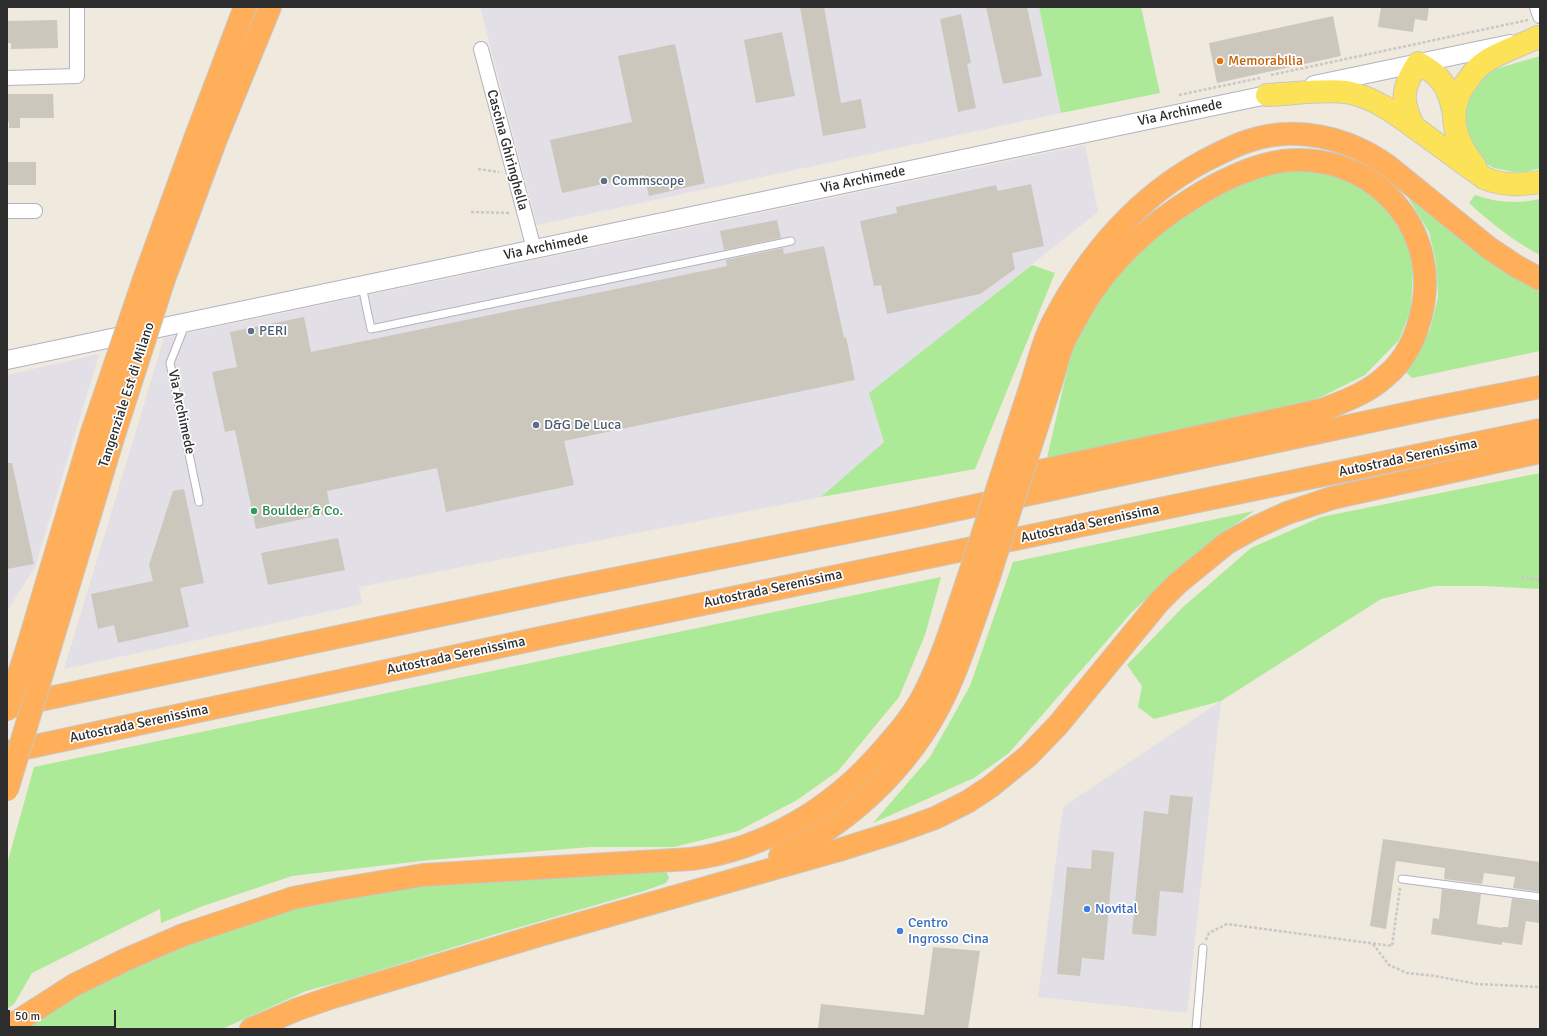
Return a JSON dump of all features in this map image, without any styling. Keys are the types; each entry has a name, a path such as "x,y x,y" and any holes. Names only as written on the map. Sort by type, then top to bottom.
{"highway":[{"name":"Tangenziale Est di Milano","path":"7,790 113,438 153,280 196,136 245,7"},
{"name":"Tangenziale Est di Milano","path":"7,709 27,649 92,432 153,280 216,139 270,7"},
{"path":"725,882 797,848 818,836 856,809 871,796 896,769 917,742 948,689 989,576 1016,461 1051,326 1089,261 1118,226 1151,195 1196,166 1234,146 1248,141 1276,135 1306,134 1333,139 1358,147 1374,156 1495,252 1516,266 1540,278"},
{"path":"7,1028 74,985 125,960 190,933 293,898 340,888 423,876 691,859 732,850 769,836 812,814 846,789 874,761 906,723 919,703 931,679 968,579 1016,461 1063,345 1083,308 1112,266 1138,240 1181,206 1206,190 1252,169 1280,161 1322,162 1340,167 1369,179 1386,193 1405,217 1414,233 1424,266 1425,289 1421,318 1412,342 1398,365 1374,386 1351,398 1313,412 1040,471 908,520"},
{"path":"7,709 552,592 908,520 1540,387"},
{"name":"Autostrada Serenissima","path":"7,752 573,631 1540,430"},
{"path":"251,1029 298,1009 333,997 839,850 921,824 954,809 990,787 1016,767 1058,725 1172,588 1219,549 1244,533 1287,513 1332,498 1540,452"}],"main road":[{"path":"1453,110 1457,97 1464,85 1481,65 1512,48 1538,23"},
{"path":"1414,127 1407,113 1405,88 1418,63 1433,71 1442,81 1450,97 1457,136 1462,148 1484,178"},
{"path":"1266,83 1347,93 1379,104 1414,127 1484,178 1493,182 1509,184 1540,182"}],"street":[{"path":"7,78 77,76 77,7"},
{"name":"Via Archimede","path":"7,360 534,249 1266,83 1418,63 1538,23"},
{"name":"Cascina Ghiringhella","path":"481,50 523,214 534,249"},
{"path":"7,211 35,211"}],"lane":[{"path":"362,286 371,329 791,241"},
{"name":"Via Archimede","path":"185,323 170,363 199,502"},
{"path":"1402,879 1540,897"},
{"path":"1196,1029 1203,948"}],"path":[{"path":"1178,96 1266,83 1538,23"},
{"path":"478,169 513,175"},
{"path":"471,212 523,214"},
{"path":"1521,577 1540,580"},
{"path":"1203,948 1209,933 1226,924 1392,946 1402,879"},
{"path":"1373,944 1389,965 1406,973 1435,976 1477,984 1540,987"}],"shaded area":[{"path":"480,7 1039,7 1061,113 537,225"},
{"path":"1085,145 1098,212 870,393 884,442 821,497 359,587 362,604 64,669 164,338"},
{"path":"99,354 35,567 7,611 7,375"},
{"path":"1221,701 1187,1013 1038,997 1063,807"}],"green space":[{"path":"1039,7 1141,7 1160,93 1061,113"},
{"path":"1540,56 1540,168 1526,172 1514,172 1494,168 1481,160 1466,139 1462,109 1470,87 1492,70"},
{"path":"1283,169 1333,173 1366,188 1394,216 1411,252 1413,271 1411,309 1399,340 1365,375 1311,402 1272,415 1047,458 1075,336 1105,289 1147,245 1193,209 1241,181"},
{"path":"1406,194 1487,259 1540,292 1540,351 1412,378 1406,372 1430,330 1438,297 1436,262 1429,232"},
{"path":"1475,195 1491,200 1507,202 1523,202 1540,199 1540,255 1503,231 1469,203"},
{"path":"1032,265 1055,273 975,469 821,497 884,442 869,393"},
{"path":"1540,473 1540,589 1483,586 1435,586 1381,599 1221,701 1154,719 1138,707 1142,686 1127,665 1182,608 1251,548 1321,517"},
{"path":"1254,511 1196,553 1131,613 1009,753 974,778 873,823 930,757 970,686 1013,562"},
{"path":"941,577 925,635 899,697 838,771 797,800 738,831 674,847 591,847 430,860 292,876 203,906 161,923 160,909 32,973 14,1004 7,1009 7,864 34,767"},
{"path":"662,871 667,873 669,878 666,883 644,891 496,934 355,978 306,991 222,1029 19,1029 32,1020 132,965 266,914 432,882"}],"building":[{"path":"800,7 824,7 841,103 861,99 866,128 823,136"},
{"path":"986,7 1027,7 1042,76 1003,84"},
{"path":"1381,7 1429,7 1427,21 1415,19 1413,32 1378,27"},
{"path":"961,14 971,63 967,64 976,108 958,112 940,19"},
{"path":"1333,16 1341,56 1217,83 1209,43"},
{"path":"57,20 58,48 11,49 11,43 7,43 7,21"},
{"path":"782,32 795,96 756,103 744,40"},
{"path":"675,44 705,183 649,196 644,175 562,193 550,140 632,122 618,56"},
{"path":"7,94 53,94 54,118 20,118 20,128 9,128 9,122 7,122"},
{"path":"7,162 36,162 36,185 7,185"},
{"path":"1031,184 1044,246 1012,253 1015,269 980,294 887,314 881,285 874,286 860,221 897,213 896,207 996,185 998,191"},
{"path":"777,220 781,238 724,250 720,231"},
{"path":"824,246 844,338 846,337 855,380 564,441 574,485 446,512 437,468 327,491 331,513 256,529 235,430 225,432 212,372 237,367 230,332 304,317 311,352 727,266 726,260 783,248 784,254"},
{"path":"7,463 12,463 34,564 7,569"},
{"path":"184,489 204,583 180,588 189,627 118,643 114,625 98,629 91,594 153,581 149,565 173,491"},
{"path":"338,538 345,570 268,585 261,553"},
{"path":"1170,795 1193,797 1183,893 1160,891 1156,936 1132,934 1144,811 1168,814"},
{"path":"1383,839 1540,862 1540,892 1513,888 1515,877 1484,873 1482,884 1444,879 1445,868 1396,861 1386,929 1370,926"},
{"path":"1092,850 1114,852 1104,960 1082,958 1080,976 1057,974 1067,867 1091,869"},
{"path":"1442,889 1481,894 1477,924 1503,928 1502,927 1508,927 1512,898 1540,902 1540,923 1526,921 1522,945 1502,942 1502,945 1431,934 1433,918 1439,919"},
{"path":"933,947 980,951 968,1029 818,1029 821,1004 924,1015"}],"place":[{"name":"Memorabilia","path":"1220,61"},
{"name":"Commscope","path":"604,181"},
{"name":"PERI","path":"251,331"},
{"name":"D&G De Luca","path":"536,425"},
{"name":"Boulder & Co.","path":"254,511"},
{"name":"Novital","path":"1087,909"},
{"name":"Centro Ingrosso Cina","path":"900,931"}]}
